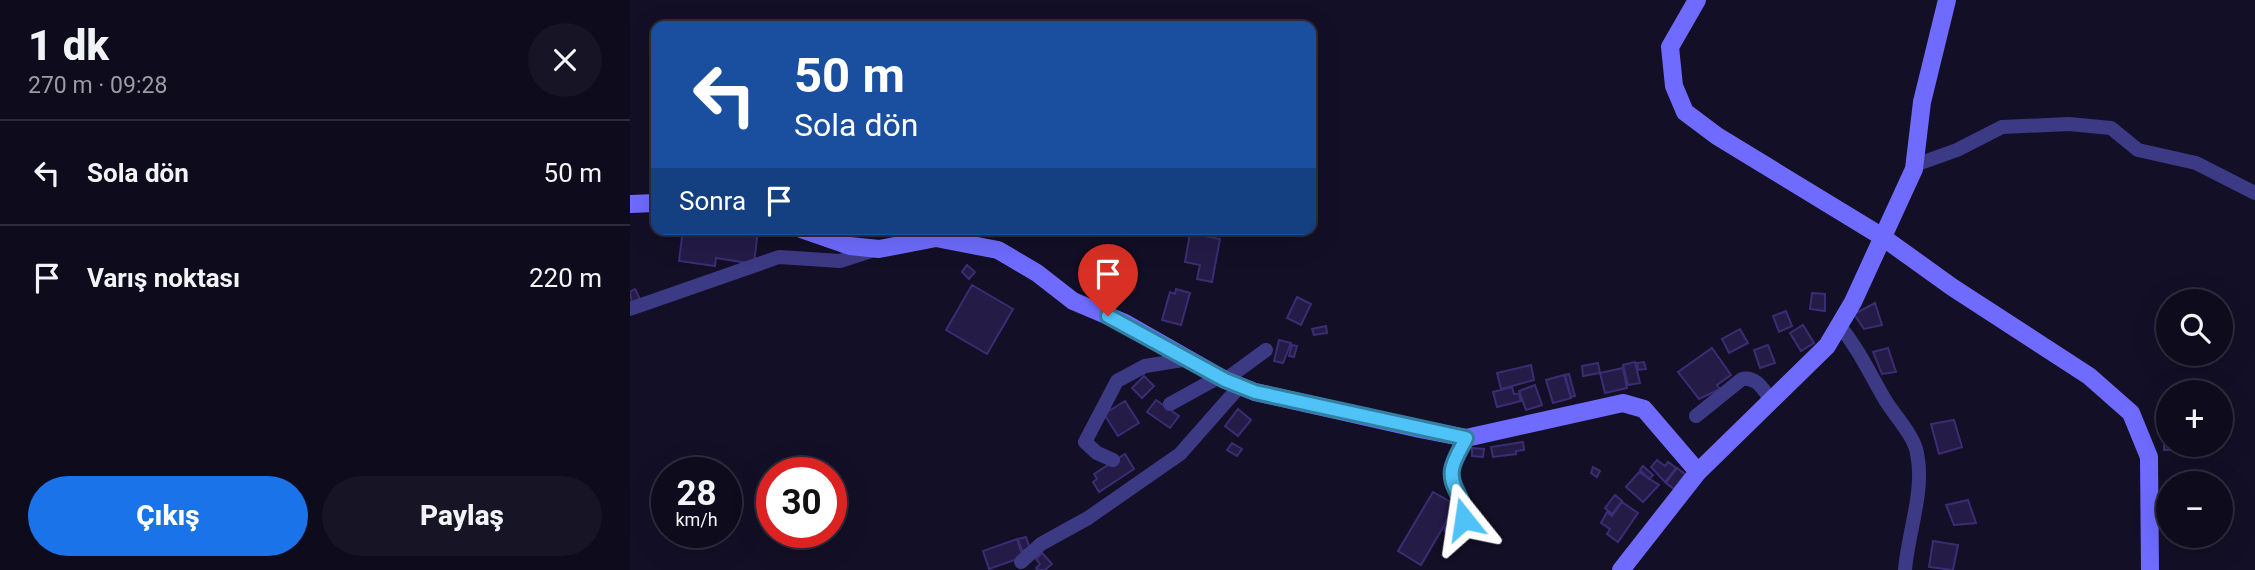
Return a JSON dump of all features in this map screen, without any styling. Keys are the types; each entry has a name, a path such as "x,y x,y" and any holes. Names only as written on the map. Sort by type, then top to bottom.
{"street":[{"path":"1697,0 1670,47 1674,86 1685,112 1717,136 1881,236 1952,287 2089,376 2131,413 2149,457 2150,570"},
{"path":"1620,570 1698,472 1827,346 1915,165 1922,102 1947,0"},
{"path":"1915,165 1957,150 2002,127 2069,124 2111,128 2138,150 2196,163 2255,193"},
{"path":"630,204 651,203"},
{"path":"817,235 850,247 879,249"},
{"path":"630,309 779,257 840,261 879,249 936,238 998,250 1037,273 1073,301 1125,323 1228,381 1255,392 1466,438 1623,403 1644,409 1698,472"},
{"path":"1839,325 1859,349 1883,396 1917,451 1918,496 1907,540 1905,570"},
{"path":"1021,562 1041,544 1088,518 1180,454 1228,381 1266,350"},
{"path":"1113,460 1097,453 1085,442 1117,381 1145,366 1189,359"},
{"path":"1696,416 1742,379 1749,377 1772,401"},
{"path":"1170,404 1228,381"},
{"path":"1451,530 1464,519 1465,510 1453,482 1451,469 1466,438"}],"building":[{"path":"682,235 757,235 754,264 716,258 715,266 679,261"},
{"path":"1190,235 1220,239 1212,282 1197,279 1200,265 1185,262"},
{"path":"967,265 975,272 969,279 962,272"},
{"path":"972,285 1013,309 987,354 946,330"},
{"path":"635,289 640,299 632,303 630,292"},
{"path":"1176,289 1190,293 1181,325 1162,320 1170,292 1175,294"},
{"path":"1812,293 1825,294 1825,311 1810,309"},
{"path":"1297,297 1311,304 1301,325 1287,318"},
{"path":"1875,303 1882,325 1864,329 1854,314"},
{"path":"1786,311 1792,326 1779,332 1773,316"},
{"path":"1803,325 1814,343 1801,351 1790,333"},
{"path":"1326,326 1327,333 1314,335 1312,329"},
{"path":"1740,329 1748,343 1729,353 1722,339"},
{"path":"1279,340 1291,343 1283,363 1274,361"},
{"path":"1292,345 1297,346 1294,357 1289,356"},
{"path":"1768,345 1775,363 1760,368 1754,350"},
{"path":"1712,348 1731,375 1717,385 1720,389 1699,399 1678,372"},
{"path":"1888,348 1896,372 1882,374 1873,352"},
{"path":"1635,362 1640,383 1628,385 1623,365"},
{"path":"1644,362 1646,369 1638,370 1637,363"},
{"path":"1598,363 1600,373 1583,376 1582,366"},
{"path":"1531,365 1534,380 1501,389 1497,373"},
{"path":"1623,368 1627,388 1605,393 1600,373"},
{"path":"1569,374 1575,396 1571,397 1565,375"},
{"path":"1564,375 1571,398 1553,403 1546,380"},
{"path":"1144,376 1154,386 1142,398 1132,388"},
{"path":"1535,385 1542,405 1526,410 1519,391"},
{"path":"1512,387 1514,394 1519,393 1521,401 1497,407 1493,392"},
{"path":"1156,400 1179,416 1170,428 1147,412"},
{"path":"1125,401 1139,423 1118,436 1104,414"},
{"path":"1238,409 1251,420 1238,436 1225,426"},
{"path":"1954,420 1962,447 1939,454 1931,424"},
{"path":"1523,442 1524,450 1516,451 1516,454 1493,457 1491,447"},
{"path":"1232,443 1242,449 1237,456 1227,450"},
{"path":"1472,448 1484,449 1483,457 1472,456"},
{"path":"1125,454 1134,469 1099,492 1093,482 1097,479 1094,474"},
{"path":"1657,460 1665,466 1668,462 1676,468 1665,482 1651,467"},
{"path":"1643,466 1653,475 1649,479 1640,470"},
{"path":"1593,467 1600,471 1597,477 1591,473"},
{"path":"1677,468 1685,474 1674,489 1666,483"},
{"path":"1639,472 1659,485 1643,502 1626,487"},
{"path":"1433,492 1456,505 1421,565 1398,551"},
{"path":"1615,495 1622,501 1612,514 1605,508"},
{"path":"1968,500 1976,523 1954,525 1946,505"},
{"path":"1622,502 1638,513 1618,542 1607,534 1610,529 1601,523 1607,512 1612,516"},
{"path":"1026,537 1030,549 1022,551 1018,539"},
{"path":"1017,539 1023,557 989,569 983,551"},
{"path":"1933,541 1958,545 1953,570 1929,567"},
{"path":"1042,553 1052,564 1045,570 1038,570 1036,568 1040,564 1036,559"}],"route":[{"path":"1108,316 1225,380 1255,392 1466,438 1451,469 1453,482 1465,510 1464,519"}]}
